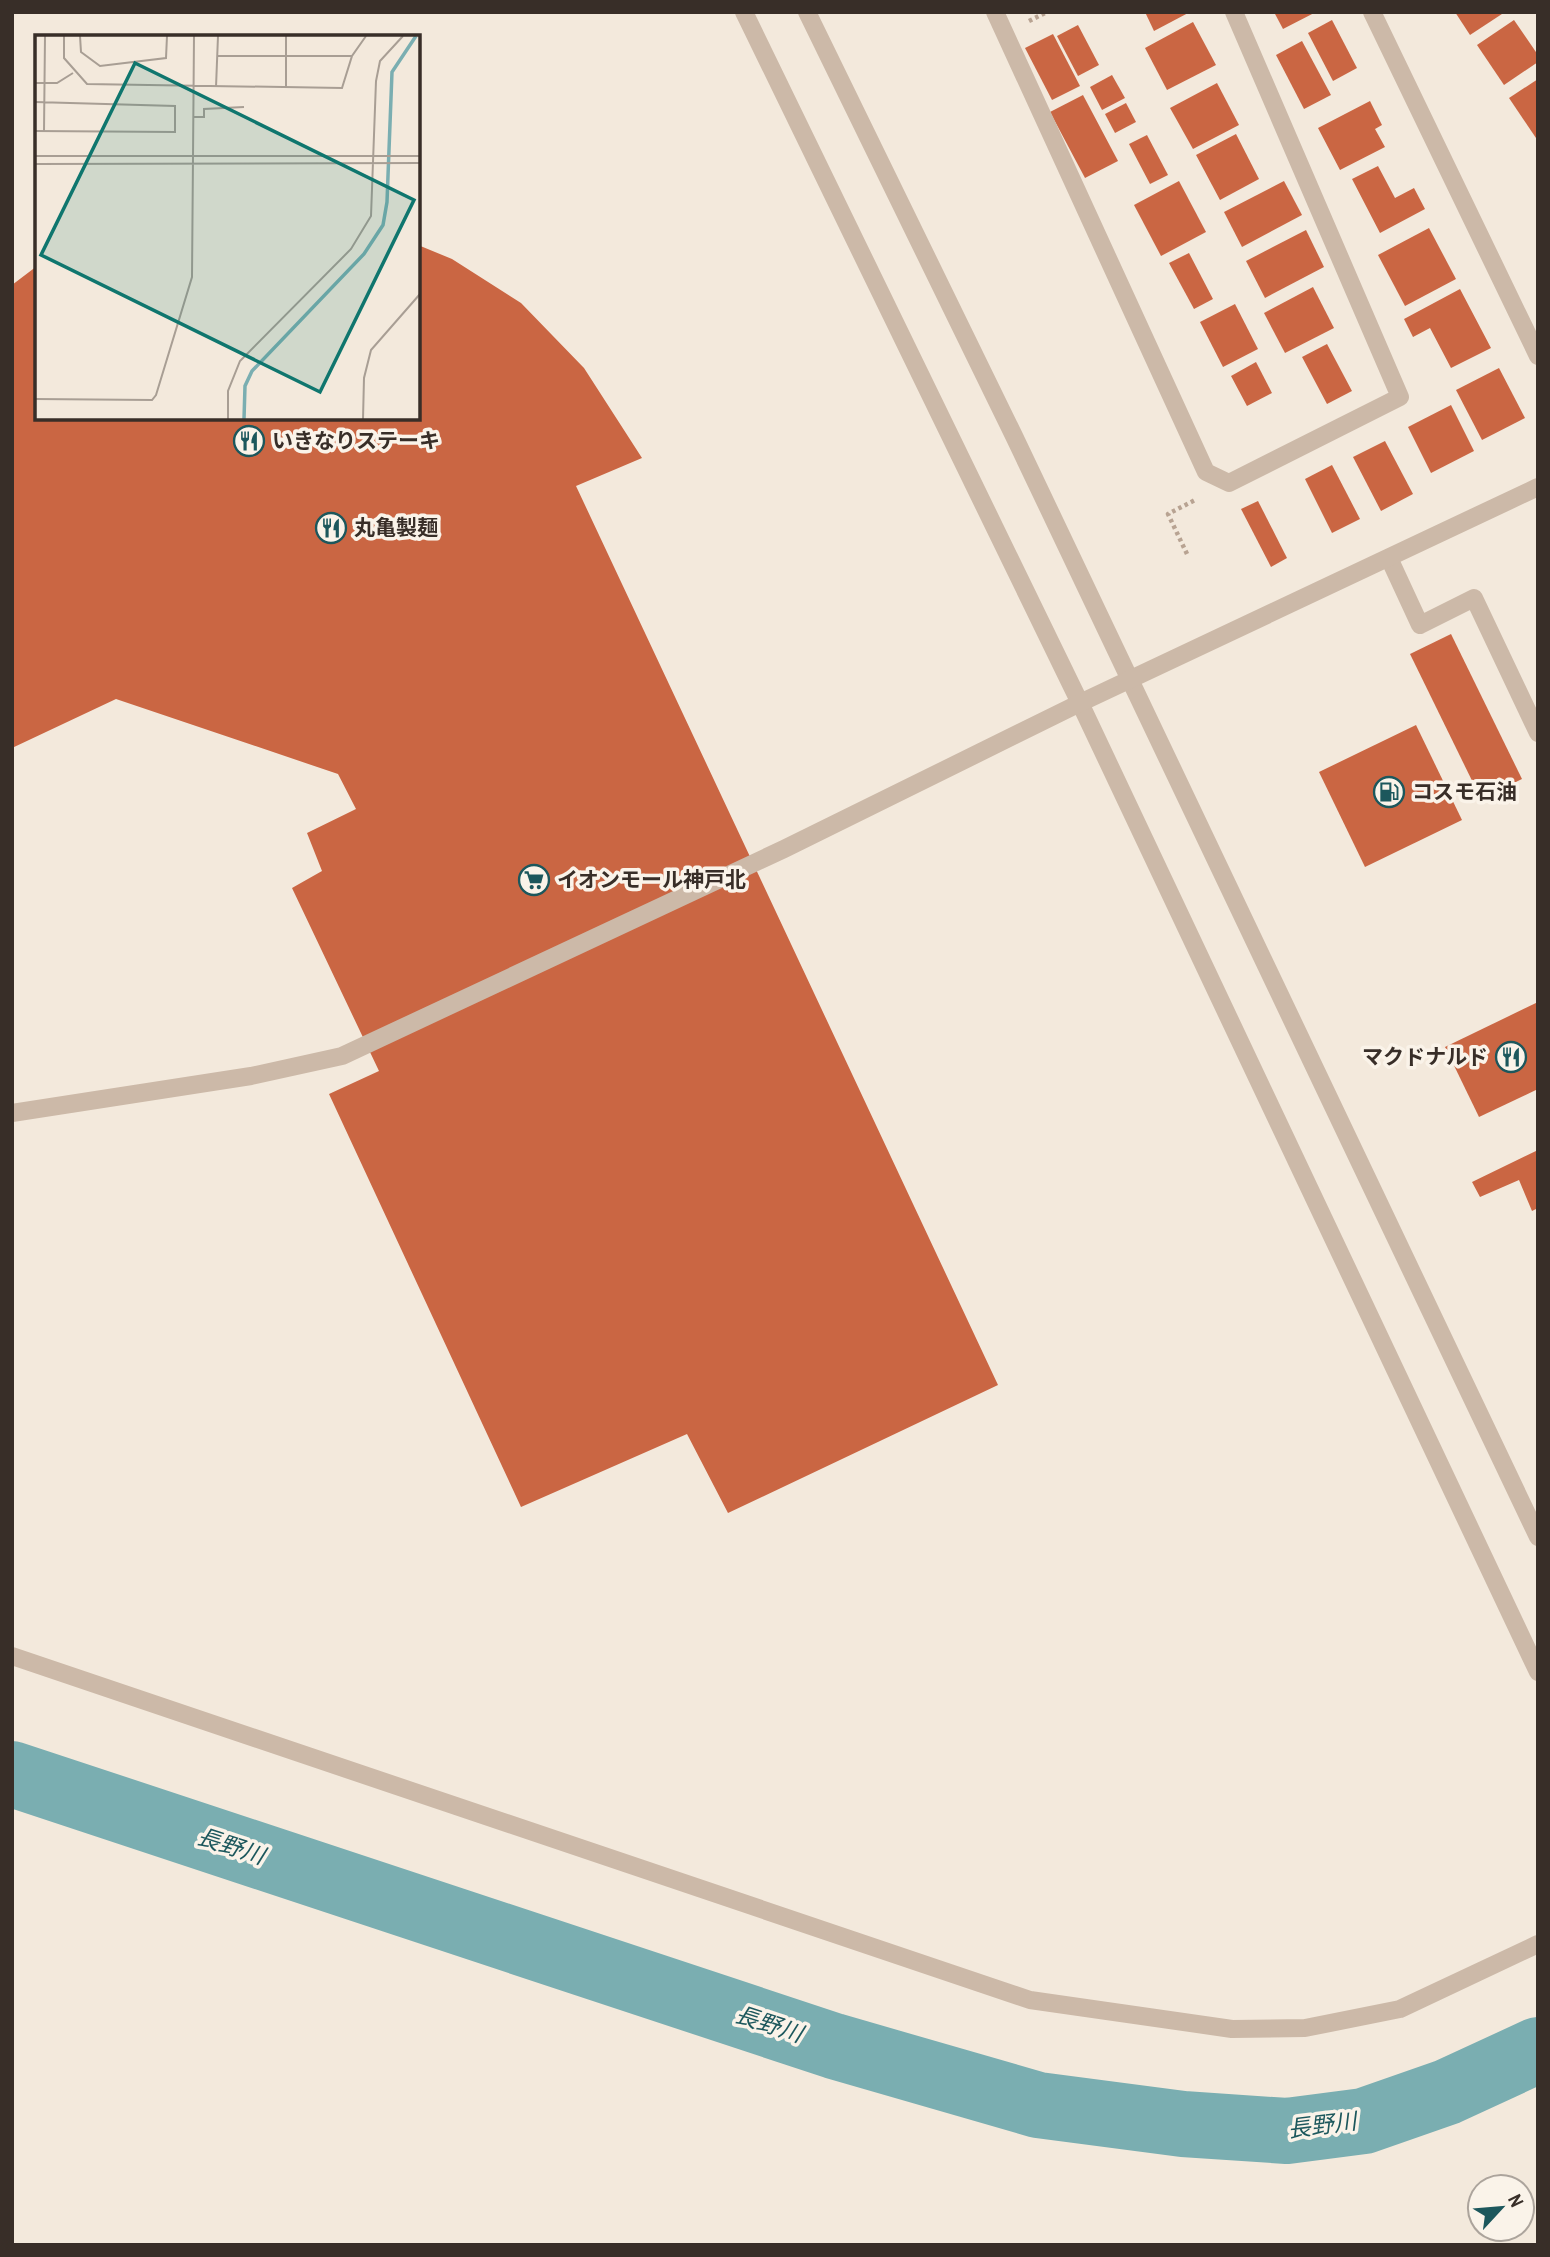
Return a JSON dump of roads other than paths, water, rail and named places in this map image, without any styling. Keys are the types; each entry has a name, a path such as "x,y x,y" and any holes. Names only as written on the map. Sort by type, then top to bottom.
{"street":[{"path":"744,12 1080,702 1538,1672"},
{"path":"807,12 1014,436 1538,1537"},
{"path":"995,12 1206,472 1229,483 1400,397 1234,12"},
{"path":"1372,12 1538,356"},
{"path":"12,1113 251,1076 342,1056 784,849 1080,702 1130,682 1538,486"},
{"path":"1389,558 1420,625 1474,598 1538,733"},
{"path":"12,1656 1030,2000 1232,2029 1305,2028 1400,2009 1538,1944"}],"waterway":[{"name":"長野川","path":"12,1774 834,2046 1038,2105 1183,2124 1287,2131 1364,2121 1447,2092 1538,2050"}],"place":[{"name":"いきなりステーキ","path":"249,441"},
{"name":"丸亀製麺","path":"331,528"},
{"name":"コスモ石油","path":"1389,792"},
{"name":"イオンモール神戸北","path":"534,880"},
{"name":"マクドナルド","path":"1511,1057"}]}
